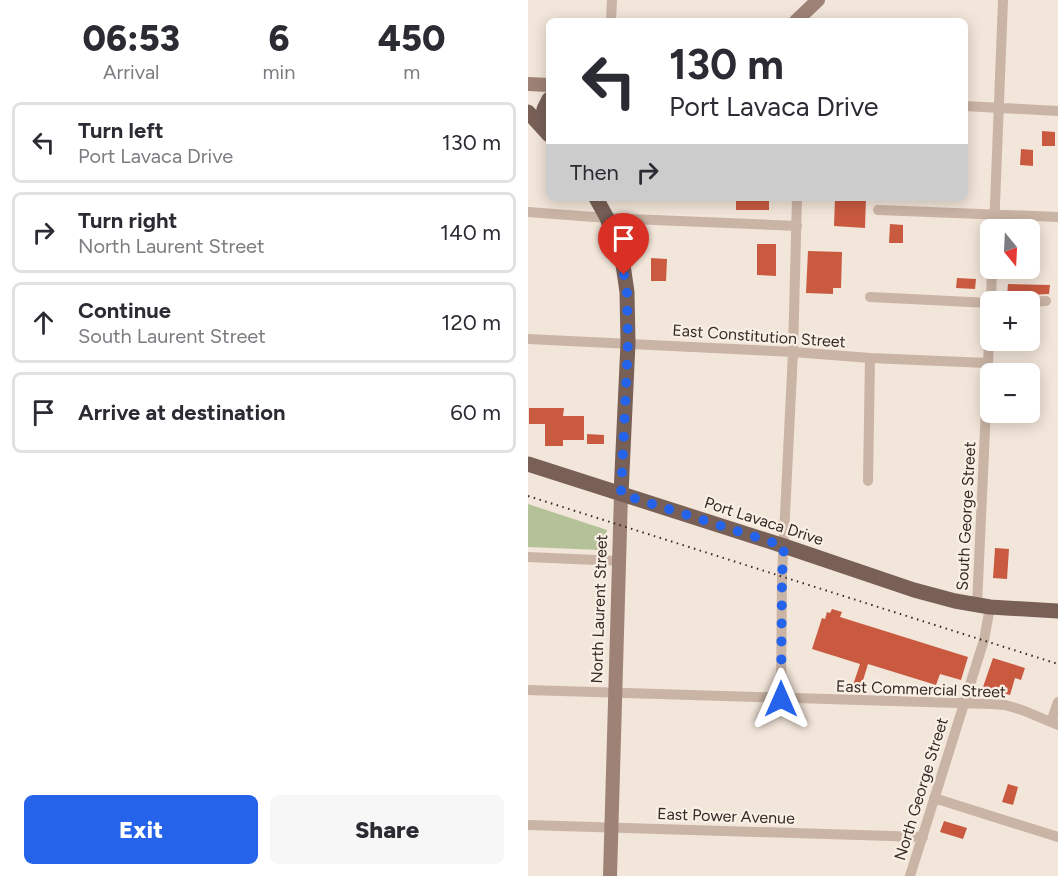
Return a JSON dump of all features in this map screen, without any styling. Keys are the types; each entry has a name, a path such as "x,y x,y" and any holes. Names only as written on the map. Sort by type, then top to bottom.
{"main road":[{"path":"801,18 818,0"},
{"path":"528,84 546,85"},
{"path":"545,131 544,109 546,105"},
{"path":"528,112 545,131"},
{"name":"North Laurent Street","path":"598,201 607,218 622,258 627,292 628,343 621,494 610,876"},
{"name":"Port Lavaca Drive","path":"528,464 914,590 983,606 1058,611"}],"street":[{"path":"611,18 612,0"},
{"path":"994,219 1003,0"},
{"path":"968,106 1058,111"},
{"path":"781,699 782,575 793,352 797,201"},
{"path":"878,210 1058,217"},
{"path":"528,212 607,218 796,226"},
{"path":"870,297 980,302"},
{"path":"1040,301 1047,301"},
{"name":"East Constitution Street","path":"528,339 988,363"},
{"name":"South George Street","path":"988,363 989,351"},
{"path":"868,481 870,358"},
{"name":"South George Street","path":"983,606 987,423"},
{"path":"528,557 619,561"},
{"name":"North George Street","path":"910,876 984,640 983,606"},
{"name":"East Commercial Street","path":"528,690 1005,705 1036,715 1054,724"},
{"path":"1054,724 1058,702"},
{"path":"934,798 1058,837"},
{"name":"East Power Avenue","path":"528,825 923,837"}],"green space":[{"path":"528,504 607,530 601,550 528,547"}],"building":[{"path":"1042,131 1055,132 1055,146 1042,146"},
{"path":"1021,149 1033,150 1033,166 1020,165"},
{"path":"736,201 769,201 769,210 736,210"},
{"path":"835,201 866,201 865,228 834,226"},
{"path":"890,224 903,225 903,243 889,243"},
{"path":"757,244 776,244 776,276 757,275"},
{"path":"808,251 842,252 841,288 833,288 833,294 806,293"},
{"path":"651,258 667,259 666,281 651,281"},
{"path":"957,278 976,279 975,289 956,288"},
{"path":"1008,284 1050,285 1049,294 1040,294 1040,291 1007,291"},
{"path":"529,408 564,408 563,416 584,416 584,440 563,440 563,446 545,446 545,424 529,424"},
{"path":"587,434 604,435 604,444 587,444"},
{"path":"995,548 1009,549 1007,579 993,578"},
{"path":"832,609 842,612 840,617 968,657 961,680 940,674 936,685 868,664 861,687 853,685 860,664 812,649 822,618 825,619 827,612 830,613"},
{"path":"993,658 1025,668 1021,680 1015,678 1010,695 983,687"},
{"path":"1008,784 1018,787 1013,805 1002,802"},
{"path":"944,821 967,828 963,839 940,832"}],"railway":[{"path":"528,496 1058,664"}],"route":[{"path":"624,275 627,292 628,343 621,494 784,546 781,699"}]}
